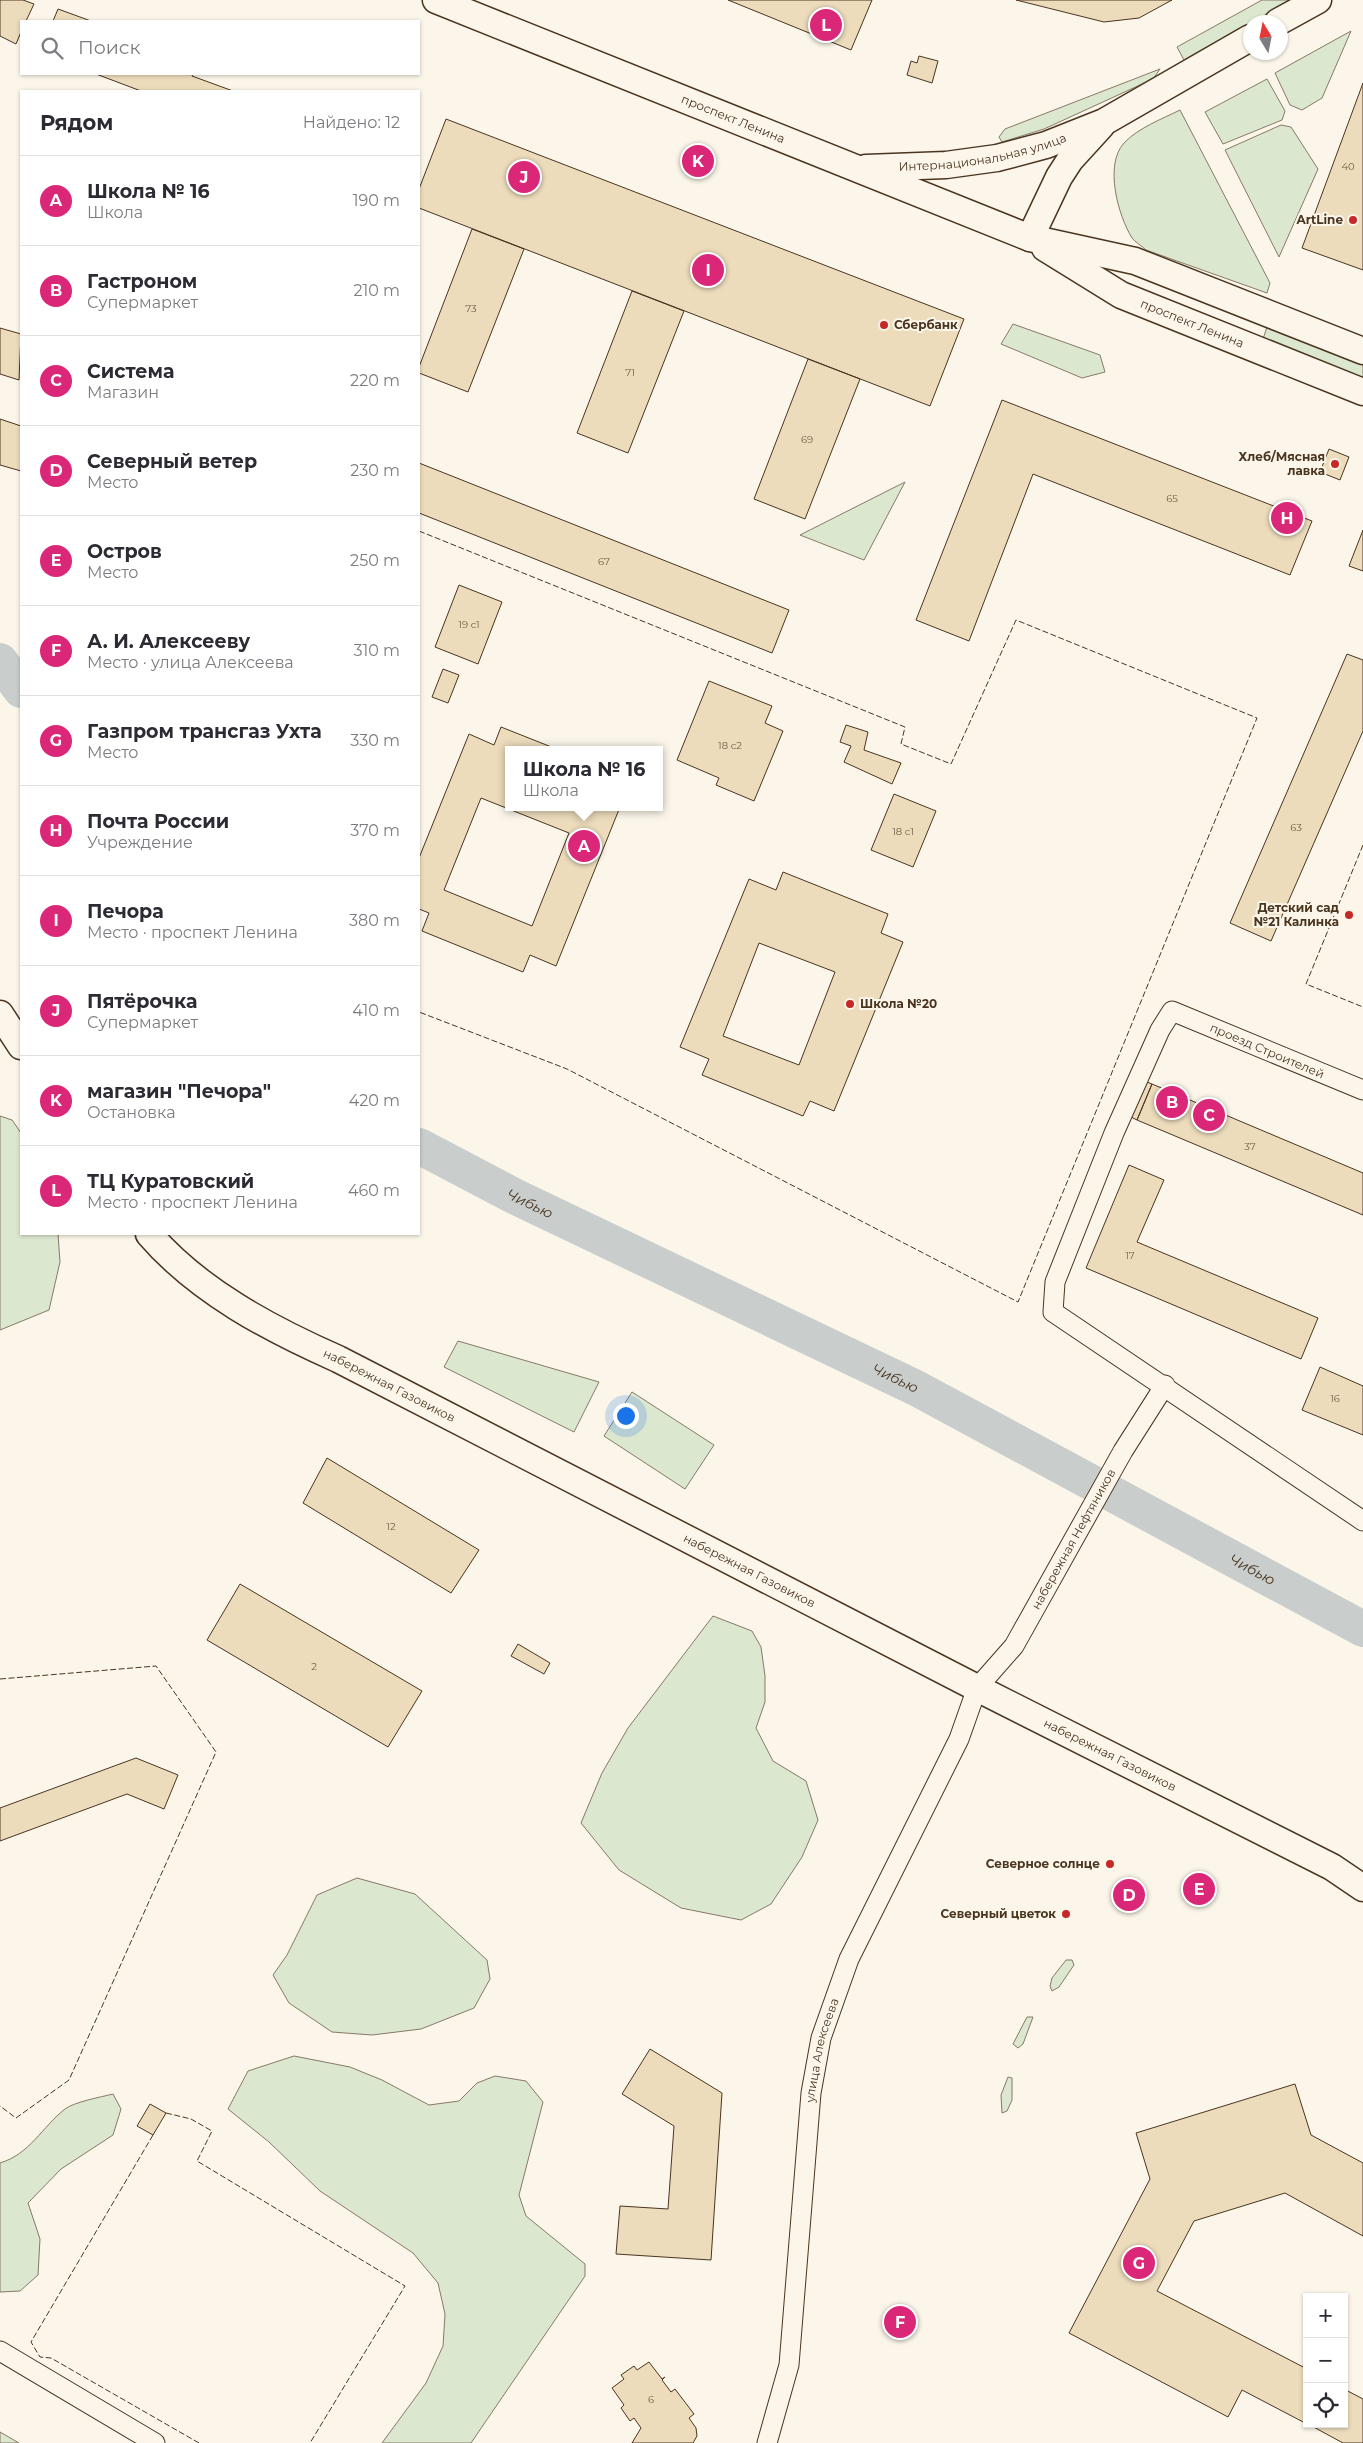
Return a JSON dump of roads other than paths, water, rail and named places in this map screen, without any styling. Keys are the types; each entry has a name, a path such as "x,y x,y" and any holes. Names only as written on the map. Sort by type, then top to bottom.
{"main road":[{"name":"проспект Ленина","path":"436,0 1030,238 1135,261 1363,351"},
{"path":"1288,16 1318,0"},
{"name":"Интернациональная улица","path":"856,168 946,165 997,158 1046,145 1104,122 1243,42"},
{"name":"Интернациональная улица","path":"1030,238 1058,177 1070,160 1104,122"},
{"name":"проспект Ленина","path":"1030,238 1121,295 1363,392"},
{"path":"0,1014 20,1044"},
{"name":"набережная Газовиков","path":"151,1235 170,1258 230,1302 299,1342 338,1359 977,1688 1332,1867 1363,1888"}],"street":[{"name":"проезд Строителей","path":"1165,1385 1053,1312 1055,1282 1114,1133 1160,1030 1172,1011 1363,1090"},
{"name":"набережная Нефтяников","path":"977,1688 1014,1646 1123,1451 1165,1385"},
{"path":"1165,1385 1363,1520"},
{"name":"улица Алексеева","path":"768,2443 789,2365 811,2093 821,2038 849,1959 959,1738 977,1688"},
{"path":"0,2351 155,2443"}],"waterway":[{"name":"Чибью","path":"0,661 20,689"},
{"name":"Чибью","path":"420,1147 516,1197 916,1388 1363,1629"}],"place":[{"name":"ТЦ Куратовский","path":"826,25"},
{"name":"магазин \"Печора\"","path":"698,161"},
{"name":"Пятёрочка","path":"524,177"},
{"name":"ArtLine","path":"1353,220"},
{"name":"Печора","path":"708,270"},
{"name":"Сбербанк","path":"884,325"},
{"name":"Хлеб/Мясная лавка","path":"1335,464"},
{"name":"Почта России","path":"1287,518"},
{"name":"Школа № 16","path":"584,846"},
{"name":"Детский сад №21 Калинка","path":"1349,915"},
{"name":"Школа №20","path":"850,1004"},
{"name":"Гастроном","path":"1172,1102"},
{"name":"Система","path":"1209,1115"},
{"name":"Северное солнце","path":"1110,1864"},
{"name":"Остров","path":"1199,1889"},
{"name":"Северный ветер","path":"1129,1895"},
{"name":"Северный цветок","path":"1066,1914"},
{"name":"Газпром трансгаз Ухта","path":"1139,2263"},
{"name":"А. И. Алексееву","path":"900,2322"}]}
